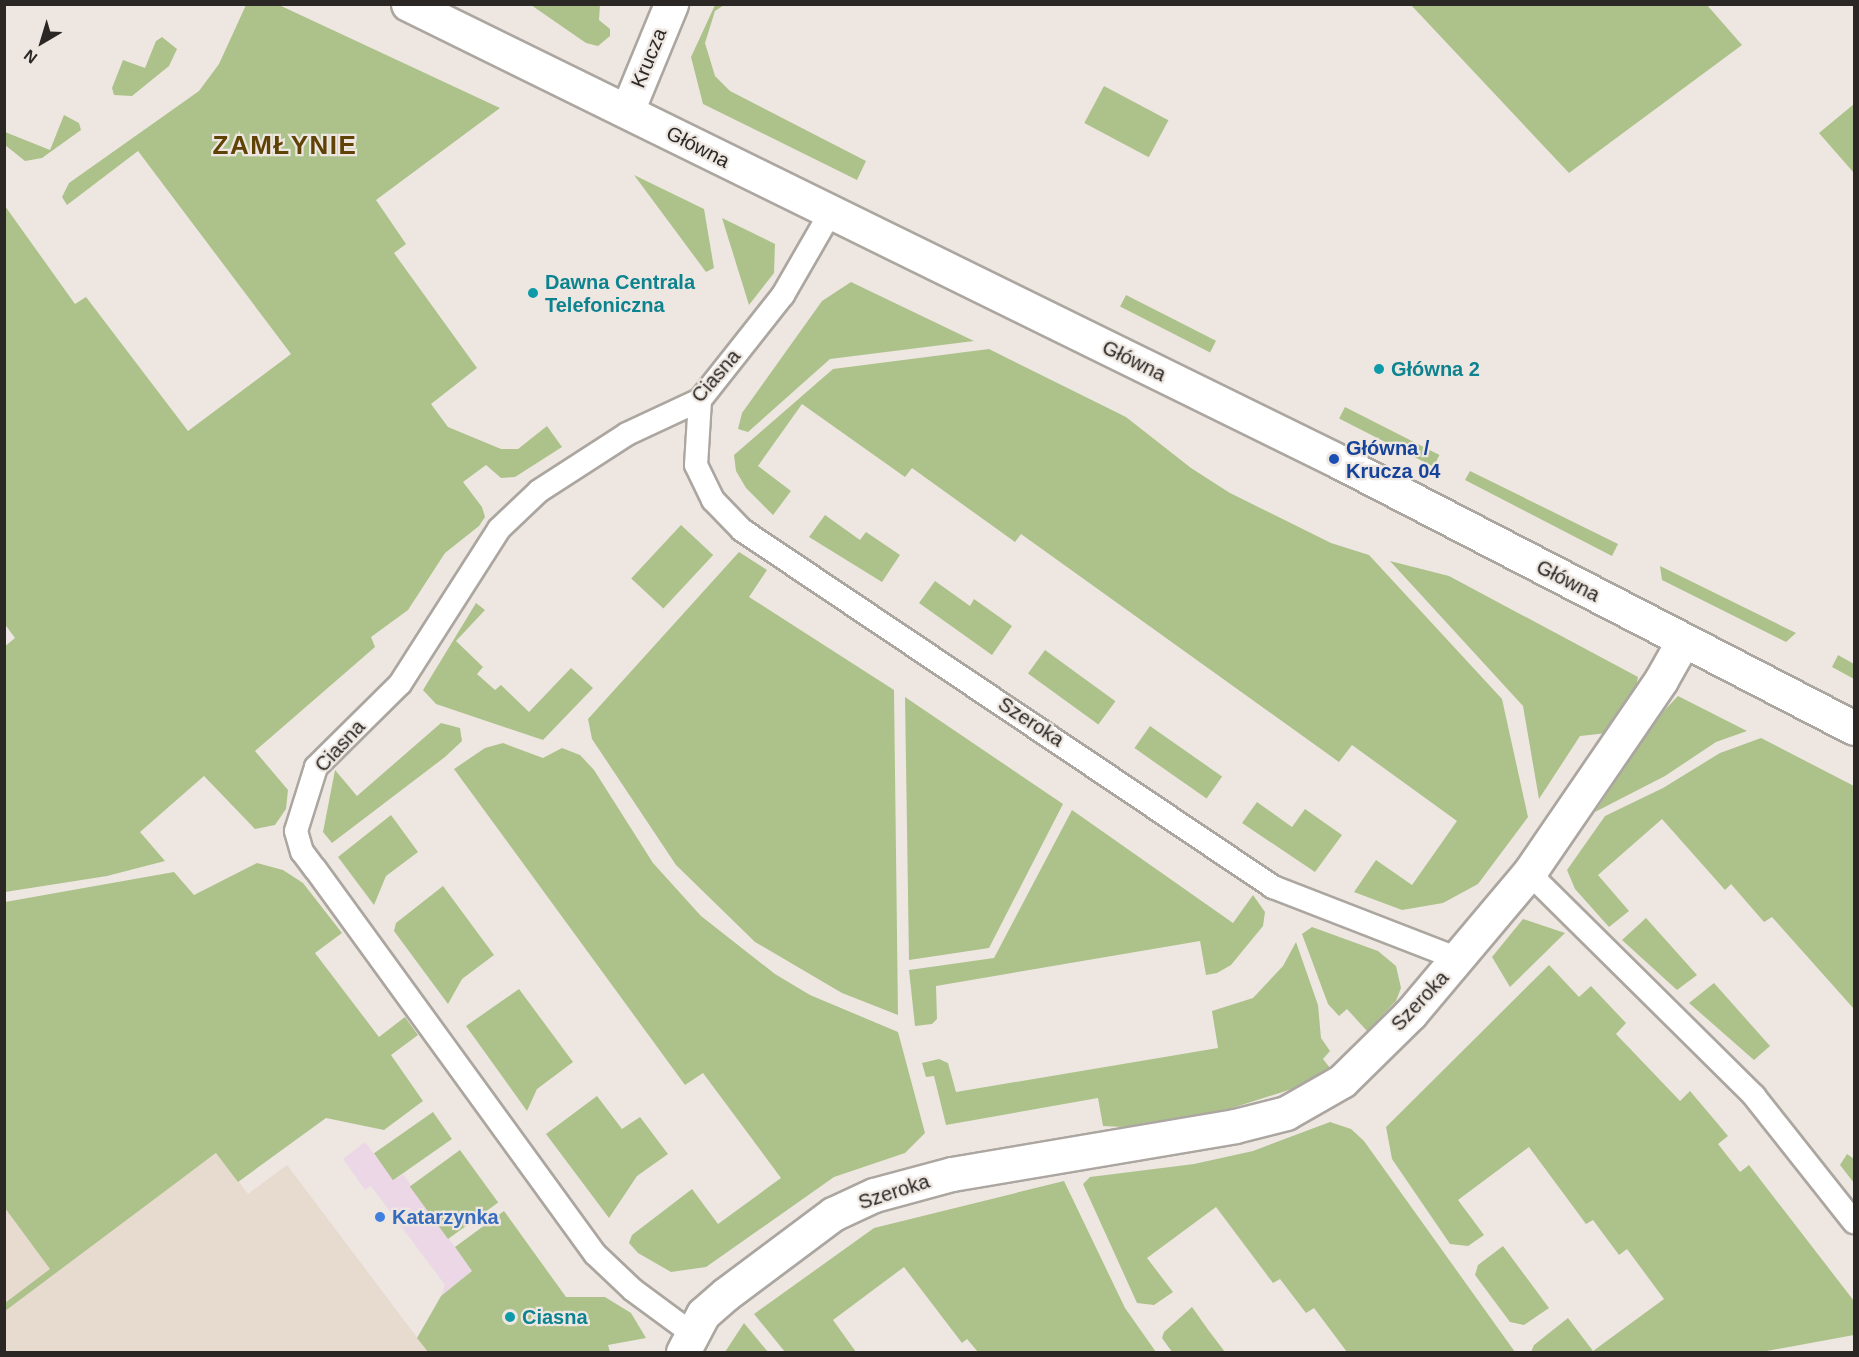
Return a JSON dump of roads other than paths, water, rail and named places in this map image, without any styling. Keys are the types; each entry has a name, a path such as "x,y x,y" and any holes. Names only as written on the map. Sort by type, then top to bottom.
{"street":[{"name":"Główna","path":"408,4 1334,459 1854,728"},
{"name":"Krucza","path":"627,111 670,5"},
{"name":"Szeroka","path":"687,1342 703,1314 742,1281 833,1214 874,1195 952,1174 1235,1126 1286,1113 1342,1081 1459,959 1529,873 1661,680 1683,640"}],"lane":[{"name":"Ciasna","path":"687,1342 595,1254 302,852 297,831 316,767 400,684 446,608 512,516 539,491 627,434 700,400 783,295 831,212"},
{"name":"Szeroka","path":"700,400 696,465 713,500 742,530 1274,887 1459,959"},
{"path":"1529,873 1754,1096 1854,1222"}],"place":[{"name":"Dawna Centrala Telefoniczna","path":"533,293"},
{"name":"Główna 2","path":"1379,369"},
{"name":"Główna / Krucza 04","path":"1334,459"},
{"name":"Katarzynka","path":"380,1217"},
{"name":"Ciasna","path":"510,1317"}],"district":[{"name":"ZAMŁYNIE","path":"285,146"}]}
